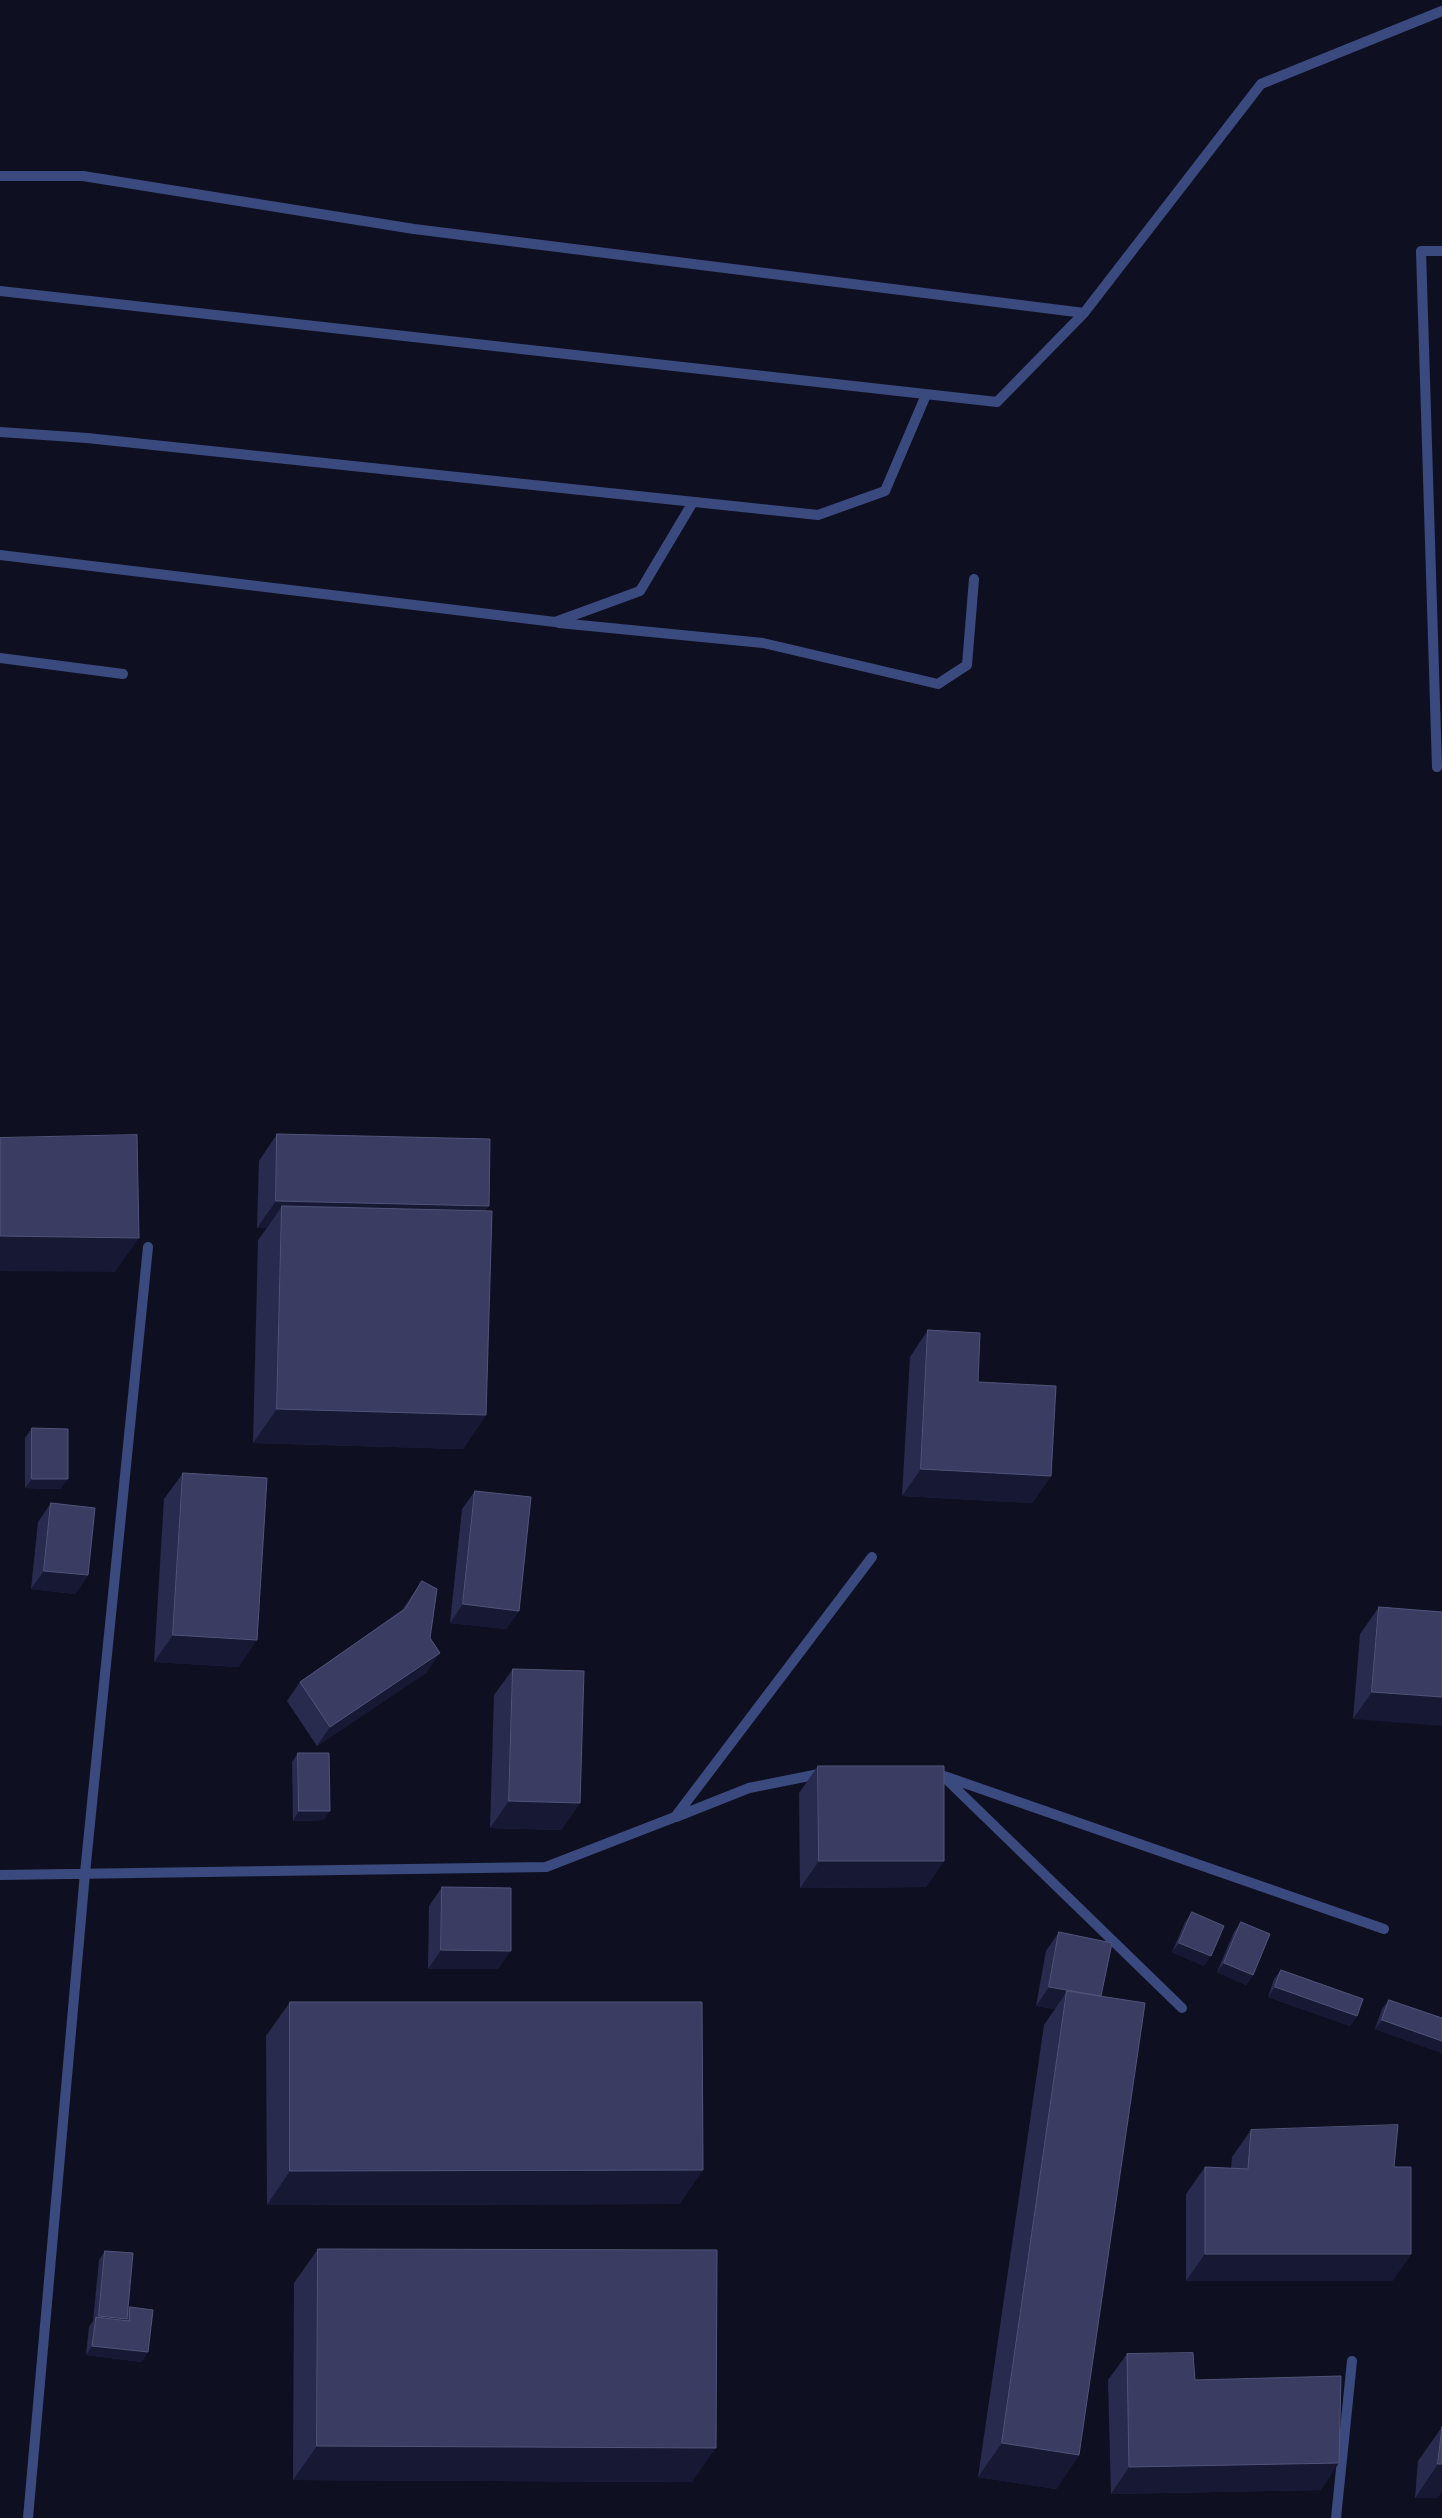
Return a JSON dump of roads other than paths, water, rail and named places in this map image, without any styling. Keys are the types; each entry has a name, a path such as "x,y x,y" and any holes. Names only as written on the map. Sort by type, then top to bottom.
{"lane":[{"path":"0,291 998,402 1084,313 1260,84 1442,12"},
{"path":"0,176 83,176 414,229 1084,313"},
{"path":"1437,767 1421,251 1442,251"},
{"path":"0,432 88,438 818,515 885,491 926,395"},
{"path":"555,622 640,591 693,502"},
{"path":"0,555 555,622 763,643 938,684 967,665 974,579"},
{"path":"0,658 123,674"},
{"path":"28,2518 85,1873 148,1247"},
{"path":"675,1817 872,1558"},
{"path":"0,1875 546,1867 749,1788 824,1773 834,1773"},
{"path":"922,1774 941,1774 1384,1929"},
{"path":"941,1774 1182,2008"},
{"path":"1336,2518 1352,2361"}]}
